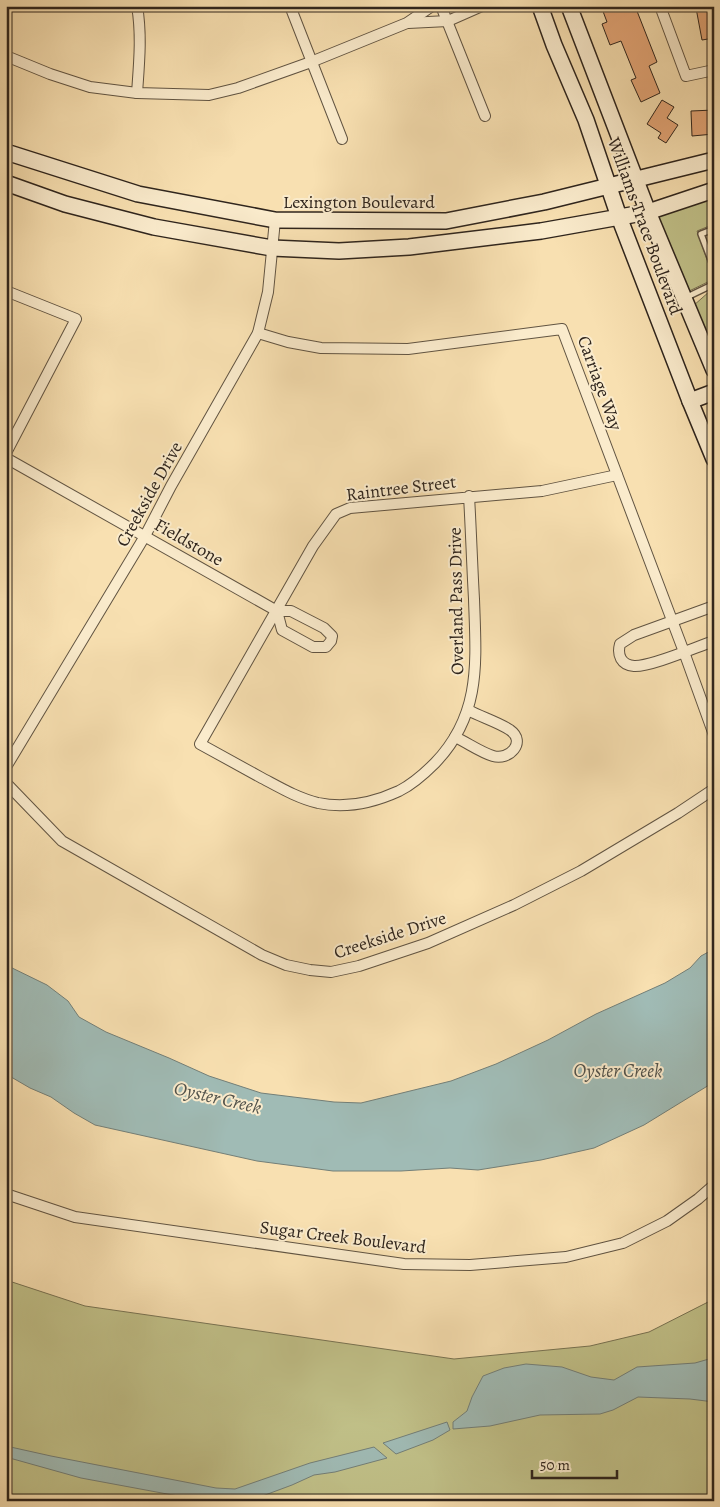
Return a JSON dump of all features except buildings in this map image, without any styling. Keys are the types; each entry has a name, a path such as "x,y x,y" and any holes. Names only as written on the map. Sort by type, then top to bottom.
{"main road":[{"name":"Williams Trace Boulevard","path":"540,6 554,45 586,120 619,217 714,459"},
{"name":"Williams Trace Boulevard","path":"569,6 648,212 714,370"},
{"name":"Lexington Boulevard","path":"6,152 138,194 275,220 446,221 544,202 714,160"},
{"path":"6,183 65,204 154,227 272,248 339,251 409,247 541,231 648,212 714,190"},
{"path":"690,401 714,392"}],"street":[{"path":"137,6 139,25 137,94"},
{"path":"290,6 342,139"},
{"path":"6,56 50,74 90,87 137,94 209,95 238,88 311,62 407,23 432,6"},
{"path":"441,6 484,116"},
{"path":"407,23 448,21 482,6"},
{"path":"660,6 686,76 714,70"},
{"name":"Creekside Drive","path":"6,767 145,536 171,486 258,333 268,292 275,220"},
{"path":"6,291 76,319 6,453"},
{"name":"Carriage Way","path":"258,333 288,342 321,348 408,349 562,329 684,652"},
{"name":"Fieldstone","path":"6,458 276,611 292,610 324,628 332,636 331,641 326,647 314,646 282,630 276,611"},
{"name":"Raintree Street","path":"200,744 313,546 336,514 350,508 542,491 617,475"},
{"name":"Overland Pass Drive","path":"200,744 295,796 320,804 359,804 383,798 408,786 426,772 455,737 468,710 474,683 476,655 469,496"},
{"path":"714,606 672,620 626,639 620,644 618,650 619,657 624,662 636,666 650,664 714,641"},
{"path":"684,652 714,735"},
{"path":"455,737 495,757 506,756 514,752 517,744 516,737 511,731 468,710"},
{"name":"Creekside Drive","path":"6,783 62,841 262,955 286,965 331,972 359,966 428,943 514,905 581,871 714,789"},
{"name":"Sugar Creek Boulevard","path":"6,1194 75,1217 404,1264 470,1265 566,1257 623,1242 668,1221 698,1199 714,1184"},
{"name":"Sugar Creek Boulevard","path":"698,1199 714,1193"}],"lane":[{"path":"714,229 701,234 714,268"},
{"path":"684,298 714,284"}],"green space":[{"path":"714,194 714,224 697,231 714,279 685,293 652,213"},
{"path":"714,290 714,353 693,306 710,291"},
{"path":"6,1280 85,1306 454,1359 590,1346 649,1332 714,1299 714,1501 6,1501"}],"water":[{"name":"Oyster Creek","path":"714,949 714,1082 644,1125 594,1148 541,1160 478,1170 450,1168 401,1171 333,1171 257,1161 95,1125 51,1097 30,1088 6,1074 6,965 47,985 68,1001 79,1017 106,1032 209,1076 261,1093 334,1102 361,1103 451,1081 496,1064 548,1040 596,1014 665,983 690,968 701,956"},
{"path":"714,1352 714,1402 638,1397 613,1410 600,1414 540,1415 490,1426 453,1429 453,1422 467,1411 483,1376 504,1368 526,1364 562,1367 591,1377 614,1380 637,1367 695,1363 709,1359"},
{"path":"447,1422 450,1430 433,1440 396,1454 383,1443"},
{"path":"6,1446 216,1488 235,1489 310,1463 374,1447 387,1458 335,1472 314,1475 257,1498 242,1501 205,1501 81,1478 6,1457"}]}
